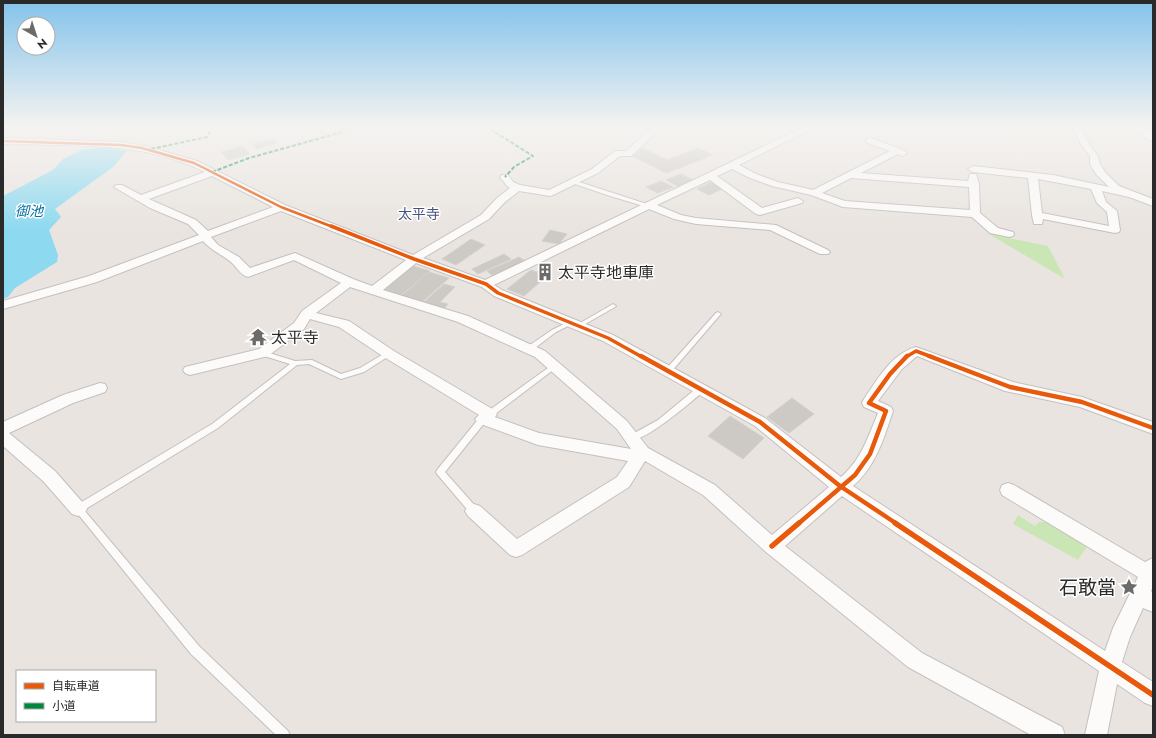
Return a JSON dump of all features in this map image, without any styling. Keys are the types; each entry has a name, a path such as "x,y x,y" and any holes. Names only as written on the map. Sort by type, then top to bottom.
{"street":[{"path":"185,160 214,172 281,207 414,259 486,284 498,293 608,338 669,370 760,422 840,486 1153,695"},
{"path":"505,177 510,184 517,188 550,193 574,182 609,160"},
{"path":"486,284 743,160"},
{"path":"814,193 850,175 885,160"},
{"path":"1095,160 1101,174 1116,188 1153,202"},
{"path":"975,214 973,164 1033,176 1053,178 1135,195"},
{"path":"732,166 774,184 814,193 843,204 975,214 994,231 1009,234"},
{"path":"140,199 214,172"},
{"path":"850,175 974,184"},
{"path":"711,176 760,212 798,201"},
{"path":"1033,176 1038,219 1115,230 1112,211 1102,203 1096,188"},
{"path":"119,187 140,199 192,222 206,236 214,248 235,259 248,273 295,256 349,282 374,292 463,318 540,354 622,425 638,449"},
{"path":"374,292 414,259 485,216 501,200 517,188"},
{"path":"650,206 696,221 772,227 824,252"},
{"path":"3,305 94,279 281,207"},
{"path":"190,370 263,353 299,326 306,314 349,282"},
{"path":"306,314 344,324 486,416 538,439 638,449 709,490 772,546 915,660 1054,735"},
{"path":"772,546 840,486 855,475 870,454 886,411 869,403 884,381 909,353 916,351 1010,387 1082,402 1153,428"},
{"path":"3,429 68,399 100,388"},
{"path":"3,437 49,476 78,509"},
{"path":"474,511 516,549 623,482 638,449"},
{"path":"1008,490 1151,570 1146,599 1120,635 1110,667 1096,735"}],"lane":[{"path":"574,182 650,206"},
{"path":"529,349 554,331 574,324 613,306"},
{"path":"669,370 718,314"},
{"path":"263,353 295,363 310,362 341,378 362,370 389,354"},
{"path":"284,735 195,650 78,509 215,426 295,363"},
{"path":"474,511 440,472 486,416 554,367"},
{"path":"638,449 661,422 701,389"}],"green space":[{"path":"989,234 1048,246 1065,279"},
{"path":"1018,515 1035,526 1039,522 1050,522 1088,545 1078,560 1013,524"}],"water":[{"name":"御池","path":"62,160 119,160 113,167 55,209 61,217 49,230 58,255 57,262 15,288 8,297 3,299 3,196 53,170"}],"building":[{"path":"641,160 699,160 666,173"},
{"path":"681,174 693,180 678,186 666,180"},
{"path":"661,181 673,187 658,193 646,187"},
{"path":"711,182 724,188 709,195 697,189"},
{"path":"550,230 567,234 559,244 542,241"},
{"path":"471,239 485,245 456,265 442,259"},
{"path":"504,254 511,259 478,274 472,269"},
{"path":"519,257 525,261 493,276 487,271"},
{"path":"413,266 430,271 400,296 382,290"},
{"name":"太平寺地車庫","path":"542,268 552,272 547,276 537,272"},
{"path":"531,270 547,276 524,296 507,289"},
{"path":"429,272 449,278 421,303 401,296"},
{"path":"444,284 455,287 440,302 448,304 443,310 422,304"},
{"path":"792,398 814,414 789,433 767,417"},
{"path":"730,416 764,438 743,459 708,436"}],"marked path":[{"path":"212,172 243,160"},
{"path":"505,177 514,167 524,160"}],"cycle path":[{"path":"185,160 194,163 281,207 414,259 486,284 498,293 608,338 760,422 840,486 1153,695"},
{"path":"772,546 855,475 870,454 886,411 869,403 903,359 916,351 1010,387 1082,402 1153,428"}],"place":[{"name":"太平寺地車庫","path":"545,272"},
{"name":"太平寺","path":"258,337"},
{"name":"石敢當","path":"1129,587"}],"district":[{"name":"太平寺","path":"419,214"}]}
